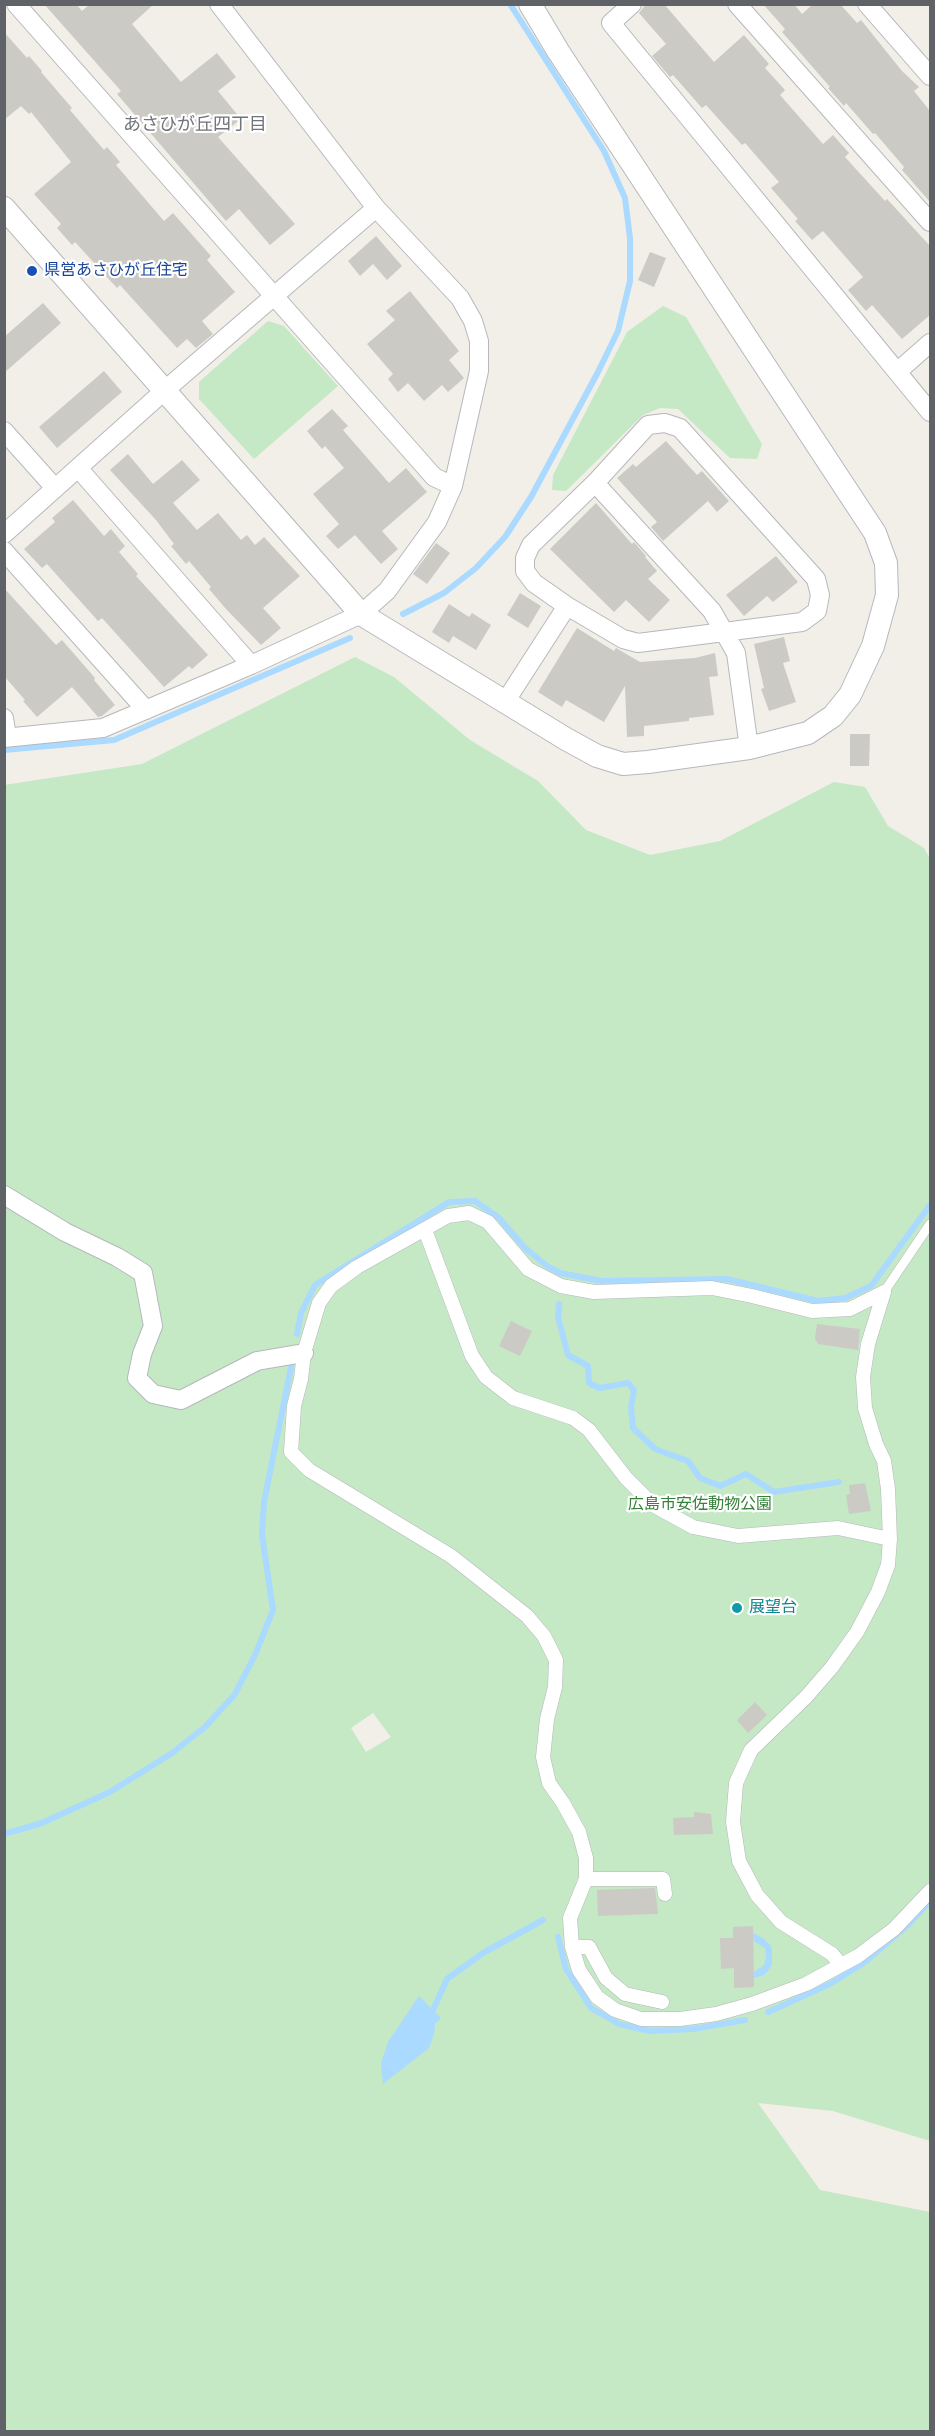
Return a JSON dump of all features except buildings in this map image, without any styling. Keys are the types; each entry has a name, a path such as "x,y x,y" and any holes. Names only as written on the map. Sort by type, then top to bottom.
{"street":[{"path":"16,4 434,477 453,486"},
{"path":"4,718 6,737 103,728 251,665 361,614 387,591 437,522 453,486 478,371 479,341 473,321 460,298 376,208 219,4"},
{"path":"4,208 361,614 597,756 622,764 749,748 808,733 833,716 850,695 873,646 886,595 886,563 875,533 558,51 530,4"},
{"path":"632,4 611,24 930,412"},
{"path":"737,4 930,222"},
{"path":"867,4 930,76"},
{"path":"4,534 164,391 376,208"},
{"path":"897,372 930,343"},
{"path":"665,423 680,428 816,579 820,595 817,611 802,622 638,643 622,639 534,583 525,571 525,558 531,545 595,483 648,425 665,423"},
{"path":"4,431 55,488"},
{"path":"78,468 251,665"},
{"path":"595,483 712,611 736,653 749,748"},
{"path":"4,551 146,710"},
{"path":"505,702 567,606"},
{"path":"4,1195 65,1232 117,1257 143,1273 153,1326 142,1354 137,1378 153,1394 181,1400 257,1360 304,1353"},
{"path":"884,1292 850,1309 812,1311 712,1288 594,1292 561,1286 528,1269 488,1221 469,1213 448,1216 357,1267 330,1286 319,1303 304,1353 301,1379 294,1406 291,1452 309,1470 451,1556 527,1616 544,1636 556,1660 555,1687 547,1719 543,1757 549,1783 579,1832 586,1858 586,1879 570,1918 572,1947 579,1970 597,1997 615,2010 641,2019 680,2019 716,2014 752,2004 806,1984 858,1956 894,1929 930,1891"},
{"path":"425,1230 472,1356 486,1377 513,1398 573,1418 589,1430 626,1479 653,1505 693,1527 738,1536 838,1528 891,1539"},
{"path":"841,1965 832,1954 781,1922 757,1895 739,1861 733,1822 736,1783 751,1750 806,1697 832,1667 856,1632 878,1592 888,1565 891,1539 884,1461 865,1408 863,1377 868,1344 884,1292"},
{"path":"586,1879 663,1879 665,1894"},
{"path":"572,1947 589,1947 606,1978 625,1994 662,2002"},
{"path":"615,2010 625,1994"}],"lane":[{"path":"884,1292 930,1224"}],"green space":[{"path":"663,306 686,317 762,444 757,459 730,458 678,409 660,408 643,415 566,491 552,490 553,475 627,332"},
{"path":"268,321 284,326 338,386 254,459 199,399 199,382"},
{"name":"広島市安佐動物公園","path":"355,657 394,677 470,740 538,781 586,830 650,855 720,841 834,782 865,787 888,826 924,848 930,859 930,2141 833,2111 758,2103 820,2190 930,2212 930,2431 5,2431 4,785 142,764","holes":["373,1713 391,1737 366,1752 351,1728"]}],"water":[{"path":"753,1933 763,1938 771,1946 772,1952 772,1965 768,1971 754,1978 754,1972 764,1965 766,1957 765,1948 753,1941"},
{"path":"419,1996 441,2018 435,2024 429,2048 383,2084 381,2064 388,2042"}],"waterway":[{"path":"403,614 444,593 476,568 505,537 531,497 598,372 618,331 630,281 630,238 625,198 604,151 510,4"},
{"path":"4,750 114,740 350,638"},
{"path":"297,1334 301,1313 315,1285 449,1202 475,1201 499,1218 525,1248 547,1266 560,1273 602,1281 727,1279 818,1301 845,1298 871,1286 930,1205"},
{"path":"559,1304 558,1317 568,1355 588,1366 589,1383 599,1388 628,1383 634,1390 631,1407 633,1428 655,1449 688,1461 700,1478 720,1486 746,1474 774,1492 839,1482"},
{"path":"4,1834 42,1823 110,1792 172,1753 205,1727 235,1694 255,1655 273,1610 262,1535 264,1502 292,1362"},
{"path":"768,2012 830,1984 865,1962 908,1925 930,1901"},
{"path":"433,2010 447,1979 483,1953 543,1920"},
{"path":"558,1937 566,1969 591,2008 619,2024 650,2031 693,2029 745,2020"}],"place":[{"name":"県営あさひが丘住宅","path":"32,271"},
{"name":"展望台","path":"737,1608"}],"district":[{"name":"あさひが丘四丁目","path":"195,125"}]}
